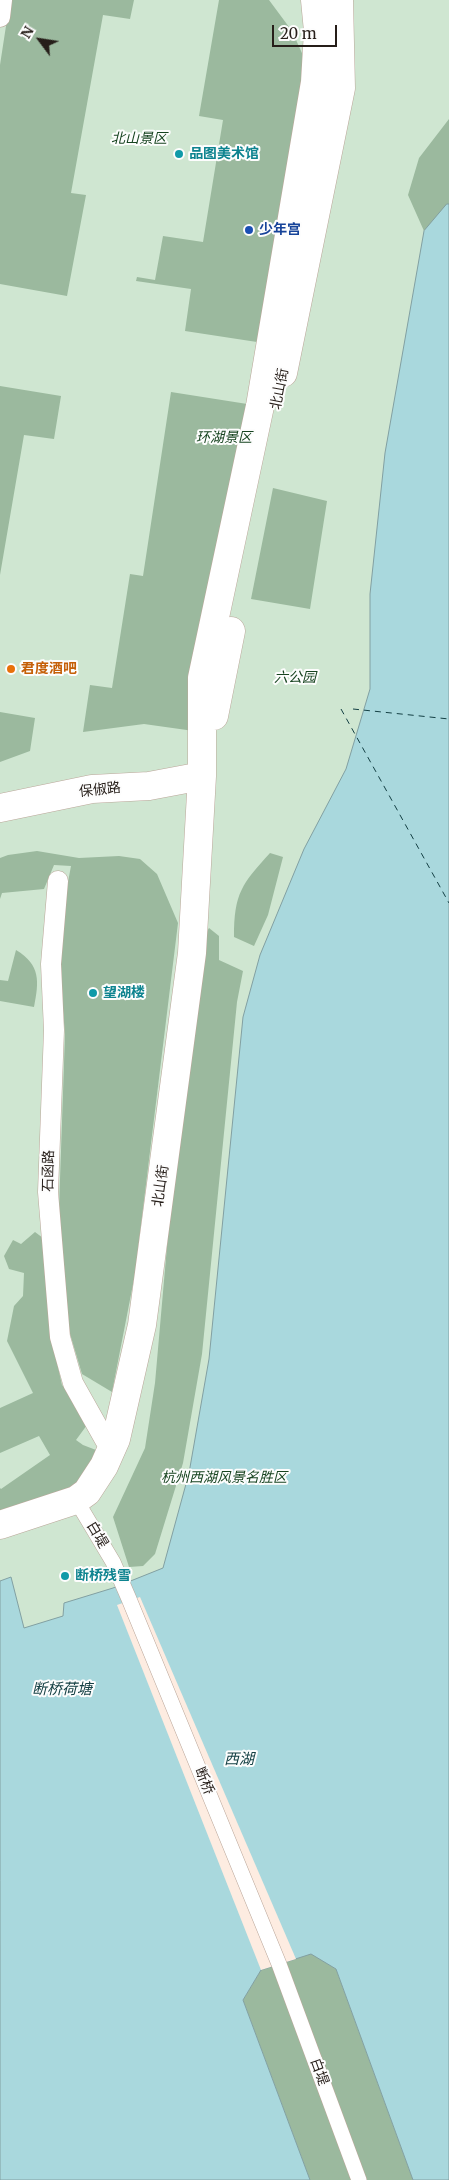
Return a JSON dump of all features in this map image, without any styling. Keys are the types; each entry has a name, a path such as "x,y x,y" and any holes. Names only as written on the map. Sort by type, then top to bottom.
{"main road":[{"name":"北山街","path":"0,1524 76,1500 87,1492 104,1466 116,1439 142,1325 192,953 202,776 341,88 333,2"},
{"name":"保俶路","path":"0,808 92,788 149,786 202,776"}],"street":[{"path":"0,16 2,0"},
{"name":"石函路","path":"58,881 51,964 54,1030 48,1192 60,1337 73,1383 105,1440 116,1439"},
{"name":"白堤","path":"76,1500 113,1562 129,1599"},
{"name":"断桥","path":"129,1599 279,1964"},
{"name":"白堤","path":"279,1964 359,2180"}],"green space":[{"name":"环湖景区","path":"2,0 449,0 449,2180 0,2180 0,17"},
{"path":"10,0 134,0 130,19 103,15 71,193 86,195 67,296 0,284 0,65"},
{"path":"219,0 269,0 292,31 315,82 270,344 185,331 191,289 136,281 137,277 155,280 163,236 203,242 223,120 199,116"},
{"path":"449,119 449,204 424,231 408,195 419,158"},
{"path":"0,386 61,396 54,439 24,435 0,575"},
{"path":"171,392 260,406 201,732 144,724 83,732 90,685 112,688 130,574 143,576"},
{"path":"273,488 327,501 310,609 251,599"},
{"path":"0,712 35,718 30,751 0,762"},
{"path":"37,851 79,858 119,856 140,859 157,874 178,923 135,1274 112,1392 82,1374 68,1327 59,1208 65,1034 59,966 65,898 71,866 54,865 44,889 2,893 0,899 0,858"},
{"path":"270,853 283,857 268,915 254,946 234,937 236,910 238,899 246,882"},
{"path":"209,928 219,936 219,960 243,971 237,1002 202,1354 183,1463 155,1554 143,1566 129,1567 113,1517 145,1448 155,1383 171,1201 203,938"},
{"path":"16,950 34,968 37,990 34,1007 0,1001 0,980 8,981"},
{"path":"35,1232 43,1238 52,1340 62,1385 78,1400 87,1425 76,1440 96,1450 104,1466 103,1481 0,1522 0,1488 50,1455 39,1436 0,1453 0,1408 33,1393 7,1341 14,1306 23,1296 24,1273 9,1269 4,1256 13,1240 21,1244"},
{"path":"311,1953 336,1969 413,2180 310,2180 243,2000 261,1970"}],"water":[{"name":"西湖","path":"449,204 449,2180 413,2180 336,1969 311,1954 261,1970 243,2000 310,2180 0,2180 0,1581 11,1577 24,1628 63,1616 64,1603 113,1588 163,1568 189,1473 209,1359 243,1017 260,955 304,849 346,769 370,689 370,594 385,453 424,231"}],"pier":[{"path":"140,1597 296,1959 261,1970 117,1605"}],"ferry route":[{"path":"341,709 449,903"},
{"path":"353,709 449,719"}],"place":[{"name":"品图美术馆","path":"179,154"},
{"name":"少年宫","path":"249,230"},
{"name":"君度酒吧","path":"11,669"},
{"name":"望湖楼","path":"93,993"},
{"name":"断桥残雪","path":"65,1576"}],"park label":[{"name":"北山景区","path":"139,139"},
{"name":"六公园","path":"295,678"},
{"name":"杭州西湖风景名胜区","path":"224,1478"}],"water label":[{"name":"断桥荷塘","path":"62,1690"}]}
